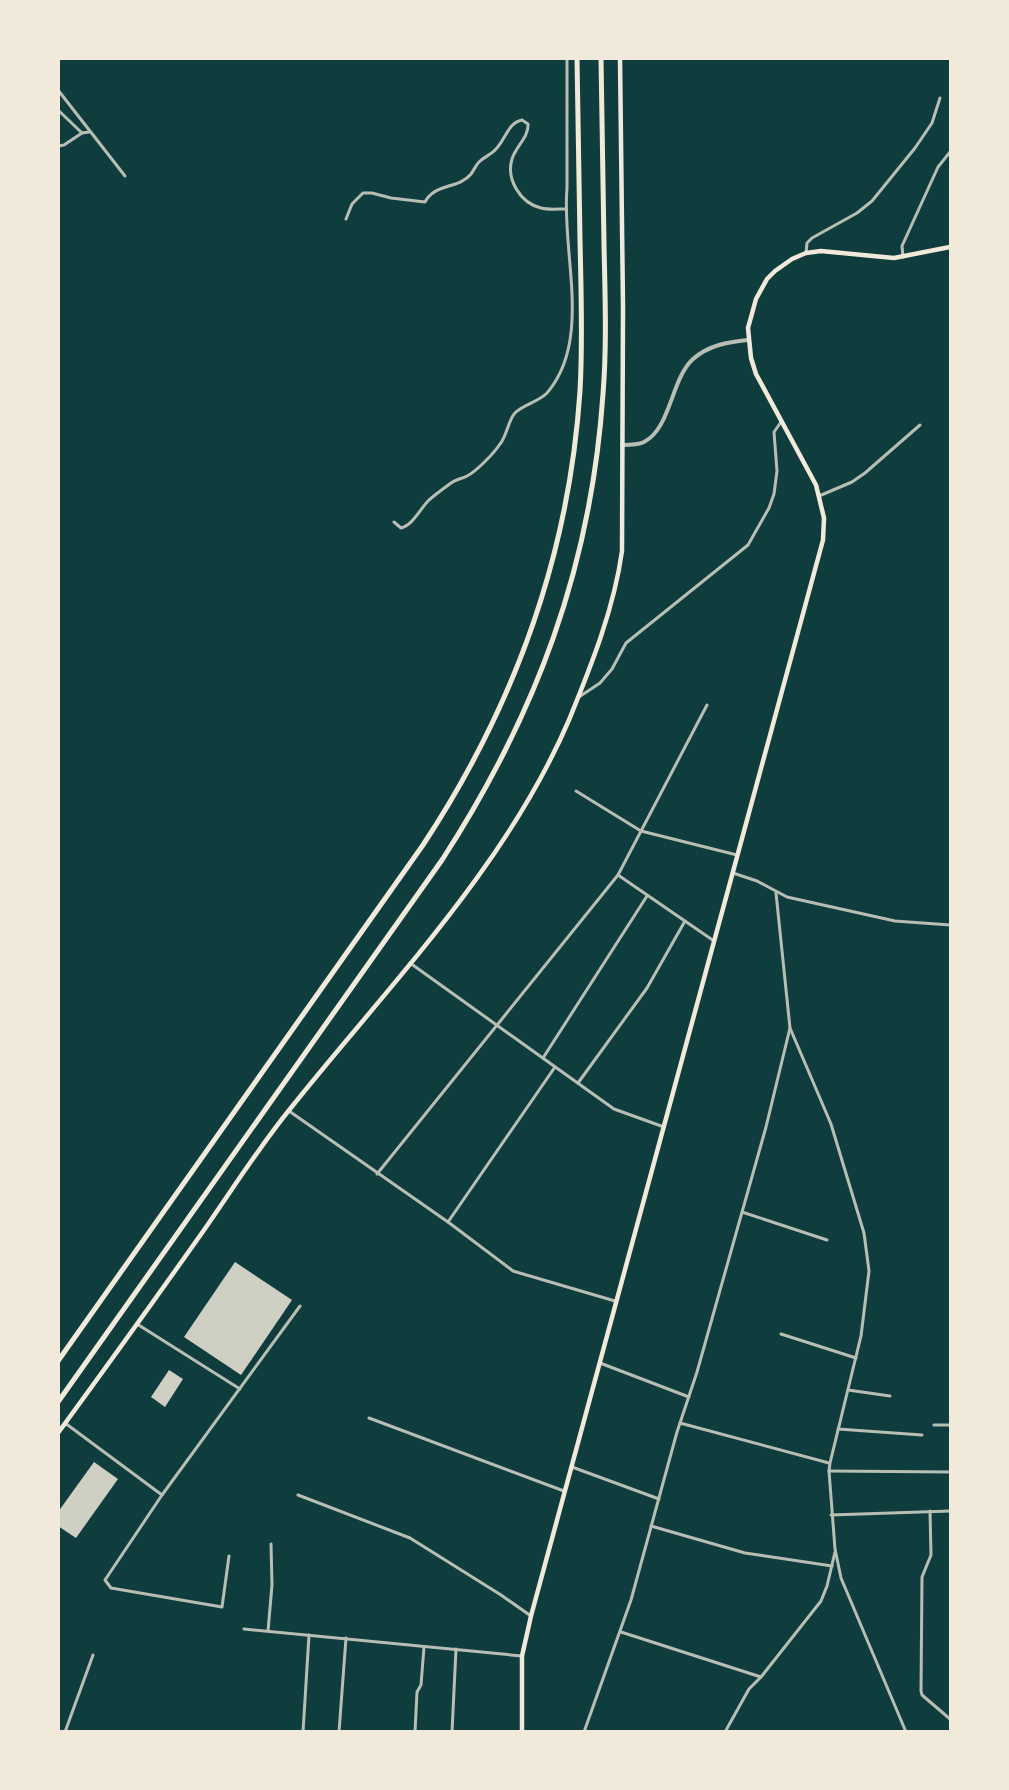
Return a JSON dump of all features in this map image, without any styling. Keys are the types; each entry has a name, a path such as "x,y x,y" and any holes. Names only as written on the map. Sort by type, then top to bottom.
{"highway":[{"path":"58,1361 423,845 470,769 520,663 558,543 580,392 582,331 577,58"},
{"path":"58,1402 442,860 490,782 541,673 564,610 579,558 593,479 603,394 606,330 601,58"}],"main road":[{"path":"58,1433 289,1111 458,903 505,837 559,742 578,698 609,610 620,565 623,539 620,58"},
{"path":"522,1731 522,1656 531,1616 820,552 824,518 816,485 756,374 751,358 748,340 752,308 767,279 784,265 806,253 821,250 871,257 903,258 951,247"}],"street":[{"path":"394,522 401,528 406,527 435,495 454,481 469,476 502,443 516,411 545,395 565,361 570,336 570,265 565,209 567,58"},
{"path":"58,90 125,176"},
{"path":"806,253 807,243 812,238 857,213 884,187 932,123 940,98"},
{"path":"58,110 82,133"},
{"path":"346,219 352,204 363,194 372,193 425,202 429,194 464,180 477,164 496,150 512,125 522,120 528,124 529,130 512,159 511,169 515,187 520,195 535,206 565,209"},
{"path":"58,146 64,145 82,133 90,132"},
{"path":"903,258 902,246 938,167 951,152"},
{"path":"622,445 644,442 655,433 685,369 692,360 714,346 748,340"},
{"path":"578,698 600,683 612,669 627,643 747,545 769,508 774,494 777,471 774,432 781,421"},
{"path":"819,496 852,482 865,473 920,425"},
{"path":"377,1174 618,875 708,705"},
{"path":"576,791 641,831 738,856"},
{"path":"733,873 757,881 787,897 895,921 951,926"},
{"path":"618,875 714,941"},
{"path":"776,893 790,1028 831,1124 864,1233 869,1271 863,1324 829,1471 835,1549 845,1592 906,1731"},
{"path":"543,1058 647,896"},
{"path":"578,1083 647,988 685,921"},
{"path":"410,963 614,1109 664,1127"},
{"path":"584,1731 621,1632 742,1212 790,1028"},
{"path":"448,1222 555,1067"},
{"path":"289,1111 513,1270 616,1302"},
{"path":"742,1212 828,1240"},
{"path":"229,1556 222,1607 111,1588 105,1580 162,1495 300,1306"},
{"path":"137,1324 240,1389"},
{"path":"781,1334 856,1358"},
{"path":"600,1363 689,1396"},
{"path":"848,1390 890,1396"},
{"path":"369,1418 565,1492"},
{"path":"65,1423 162,1495"},
{"path":"680,1423 830,1463"},
{"path":"934,1425 951,1425"},
{"path":"838,1429 922,1435"},
{"path":"572,1467 659,1499"},
{"path":"829,1471 951,1472"},
{"path":"298,1495 410,1538 531,1616"},
{"path":"930,1511 931,1555 922,1577 921,1691 922,1695 951,1719"},
{"path":"831,1515 951,1511"},
{"path":"651,1526 746,1553 832,1566"},
{"path":"268,1630 272,1585 271,1544"},
{"path":"725,1731 748,1689 761,1677 821,1601 835,1549"},
{"path":"244,1629 522,1656"},
{"path":"621,1632 761,1677"},
{"path":"303,1731 309,1635"},
{"path":"339,1731 346,1638"},
{"path":"415,1731 417,1692 422,1685 424,1647"},
{"path":"452,1731 456,1650"},
{"path":"65,1731 93,1655"}],"building":[{"path":"235,1262 292,1300 241,1375 184,1337"},
{"path":"169,1370 183,1379 165,1407 151,1397"},
{"path":"94,1462 118,1479 76,1538 58,1526 58,1512"}]}
